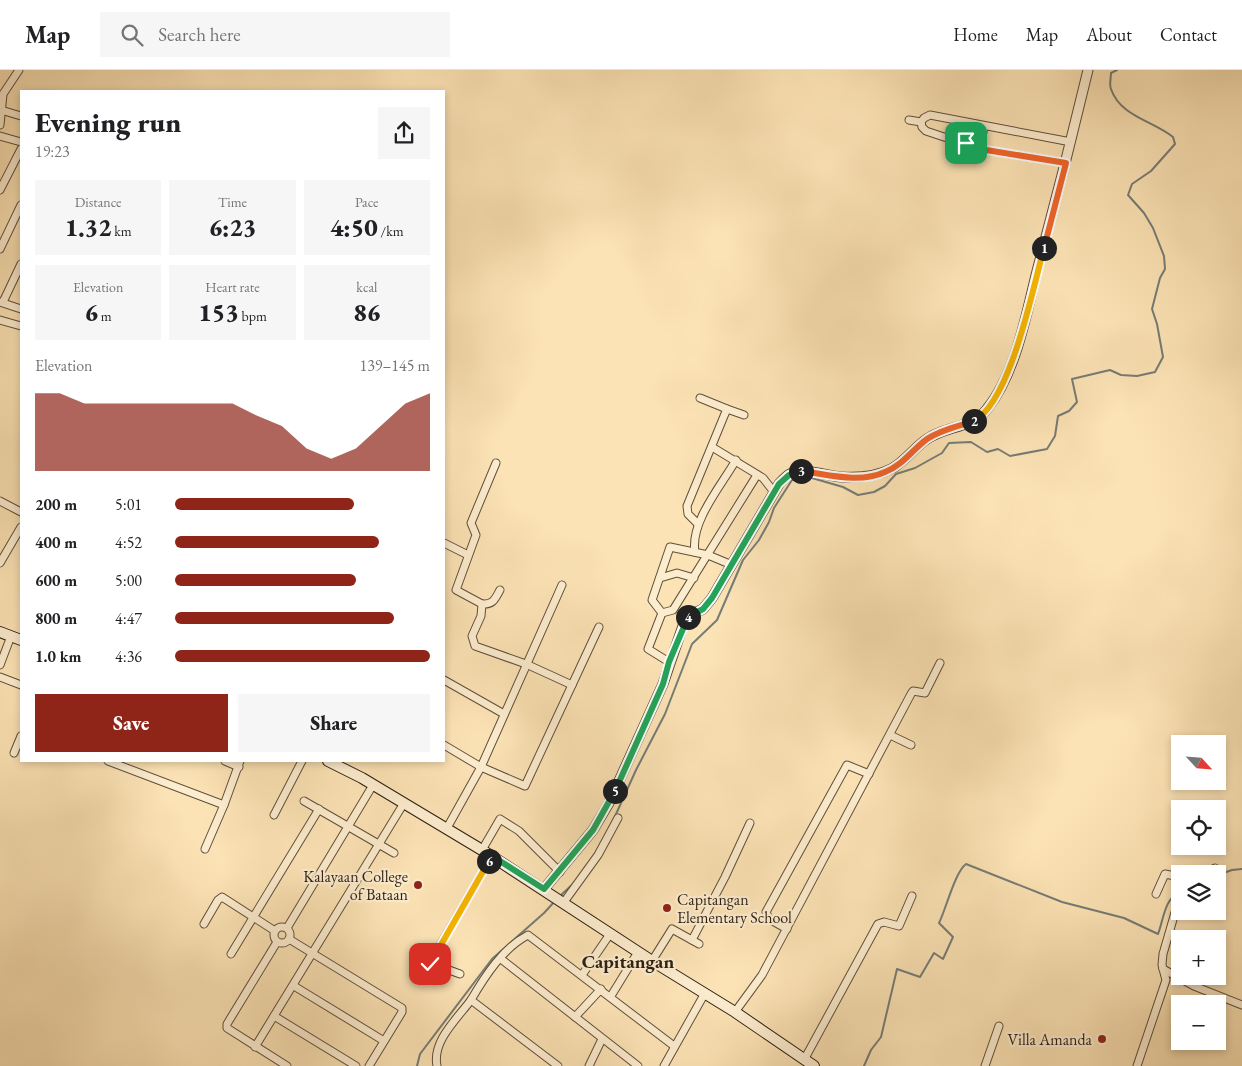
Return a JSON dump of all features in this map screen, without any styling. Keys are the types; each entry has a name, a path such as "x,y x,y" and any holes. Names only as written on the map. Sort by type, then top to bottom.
{"main road":[{"path":"0,632 20,640"},
{"path":"334,763 492,856 652,961 735,1012 814,1066"}],"street":[{"path":"0,125 3,94 19,70"},
{"path":"544,889 593,830 609,804 663,684 669,662 686,618 703,609 712,598 774,492 789,475 799,471 842,477 862,477 884,473 903,462 928,439 976,420 987,409 1001,386 1013,357 1066,163 1088,70"},
{"path":"1,110 20,116"},
{"path":"921,122 930,115 1071,142"},
{"path":"909,120 921,122"},
{"path":"921,122 922,127 926,131 980,149 1066,163"},
{"path":"980,149 984,126"},
{"path":"0,136 20,142"},
{"path":"0,190 20,151"},
{"path":"0,249 20,207"},
{"path":"18,280 1,302 20,308"},
{"path":"0,320 20,326"},
{"path":"700,398 744,415"},
{"path":"698,524 688,514 687,506 727,409"},
{"path":"712,447 736,460 757,475 774,492"},
{"path":"695,552 694,540 698,524 736,460"},
{"path":"496,463 471,523 476,535 456,590 482,604 489,605 500,590"},
{"path":"662,613 673,610 757,475"},
{"path":"0,501 20,511"},
{"path":"0,563 20,529"},
{"path":"445,544 468,555"},
{"path":"662,613 652,600 670,547 708,555 732,565"},
{"path":"660,578 677,573 694,578"},
{"path":"447,828 481,767 562,584"},
{"path":"482,604 481,616 472,636 475,646 526,664 572,685"},
{"path":"662,613 648,649 669,662"},
{"path":"445,746 481,767 525,786 599,626"},
{"path":"0,665 11,636"},
{"path":"735,1012 762,975 911,694 913,691 925,694 940,664"},
{"path":"0,677 20,685"},
{"path":"445,681 504,714"},
{"path":"890,735 911,745"},
{"path":"14,753 20,738"},
{"path":"111,762 224,805"},
{"path":"274,814 301,762"},
{"path":"205,849 240,764"},
{"path":"786,929 769,919 766,912 798,852 844,768 850,764 869,774"},
{"path":"287,928 373,785"},
{"path":"304,801 394,853"},
{"path":"254,1047 294,986 404,803"},
{"path":"231,954 319,809"},
{"path":"559,899 598,855 618,818"},
{"path":"482,850 500,820 520,831 560,872"},
{"path":"692,940 726,877 750,823"},
{"path":"421,978 492,856"},
{"path":"1156,894 1165,874 1171,875"},
{"path":"804,1060 878,924 884,922 899,926 912,896"},
{"path":"204,924 218,900 222,897 275,931"},
{"path":"1136,1066 1166,980 1163,969 1164,954 1173,920"},
{"path":"275,931 282,927 287,928"},
{"path":"275,931 274,936 278,942 285,943 289,939 290,932 287,928"},
{"path":"652,961 672,929 699,944"},
{"path":"582,975 610,934"},
{"path":"437,1066 435,1055 438,1046 471,1000 488,972 520,940 528,935 611,996 674,1046"},
{"path":"289,939 402,1008 402,1012 369,1066"},
{"path":"278,942 227,1024 227,1028 230,1032 287,1066"},
{"path":"611,996 638,952"},
{"path":"500,959 638,1066"},
{"path":"430,964 460,974"},
{"path":"1163,969 1194,986 1242,1005"},
{"path":"294,986 384,1041"},
{"path":"575,1017 601,989"},
{"path":"664,1066 705,993"},
{"path":"471,1000 558,1066"},
{"path":"274,1016 356,1066"},
{"path":"985,1066 999,1026"},
{"path":"588,1066 602,1039"}],"waterway":[{"path":"612,823 636,770 665,714 692,644 717,620 743,560 759,540 774,508 792,480 805,476 843,487 858,495 874,492 885,486 896,474 915,468 942,453 949,443 971,442 987,452 998,449 1010,456 1047,449 1055,436 1058,416 1069,411 1077,402 1072,379 1110,370 1121,375 1137,376 1155,372 1163,357 1157,324 1152,309 1160,278 1165,269 1164,256 1153,228 1144,213 1128,195 1132,184 1151,171 1175,144 1173,137 1129,112 1115,98 1110,83 1111,73 1117,70"},
{"path":"864,1066 871,1050 881,1037 897,969 920,977 934,953 943,959 953,937 939,923 954,882 966,864 1062,902 1124,918 1158,934 1165,910 1171,899"},
{"path":"1226,872 1242,869"},
{"path":"560,896 575,882"},
{"path":"417,1066 420,1054 492,959 555,901"}],"place":[{"name":"Kalayaan College of Bataan","path":"418,885"},
{"name":"Capitangan Elementary School","path":"667,908"},
{"name":"Villa Amanda","path":"1102,1039"}],"district":[{"name":"Capitangan","path":"628,961"}],"route":[{"path":"430,964 492,856 544,889 593,830 609,804 663,684 669,662 686,618 703,609 712,598 779,484 789,475 799,471 842,477 862,477 884,473 903,462 928,439 976,420 987,409 1001,386 1023,327 1066,163 980,149 966,143"}]}
